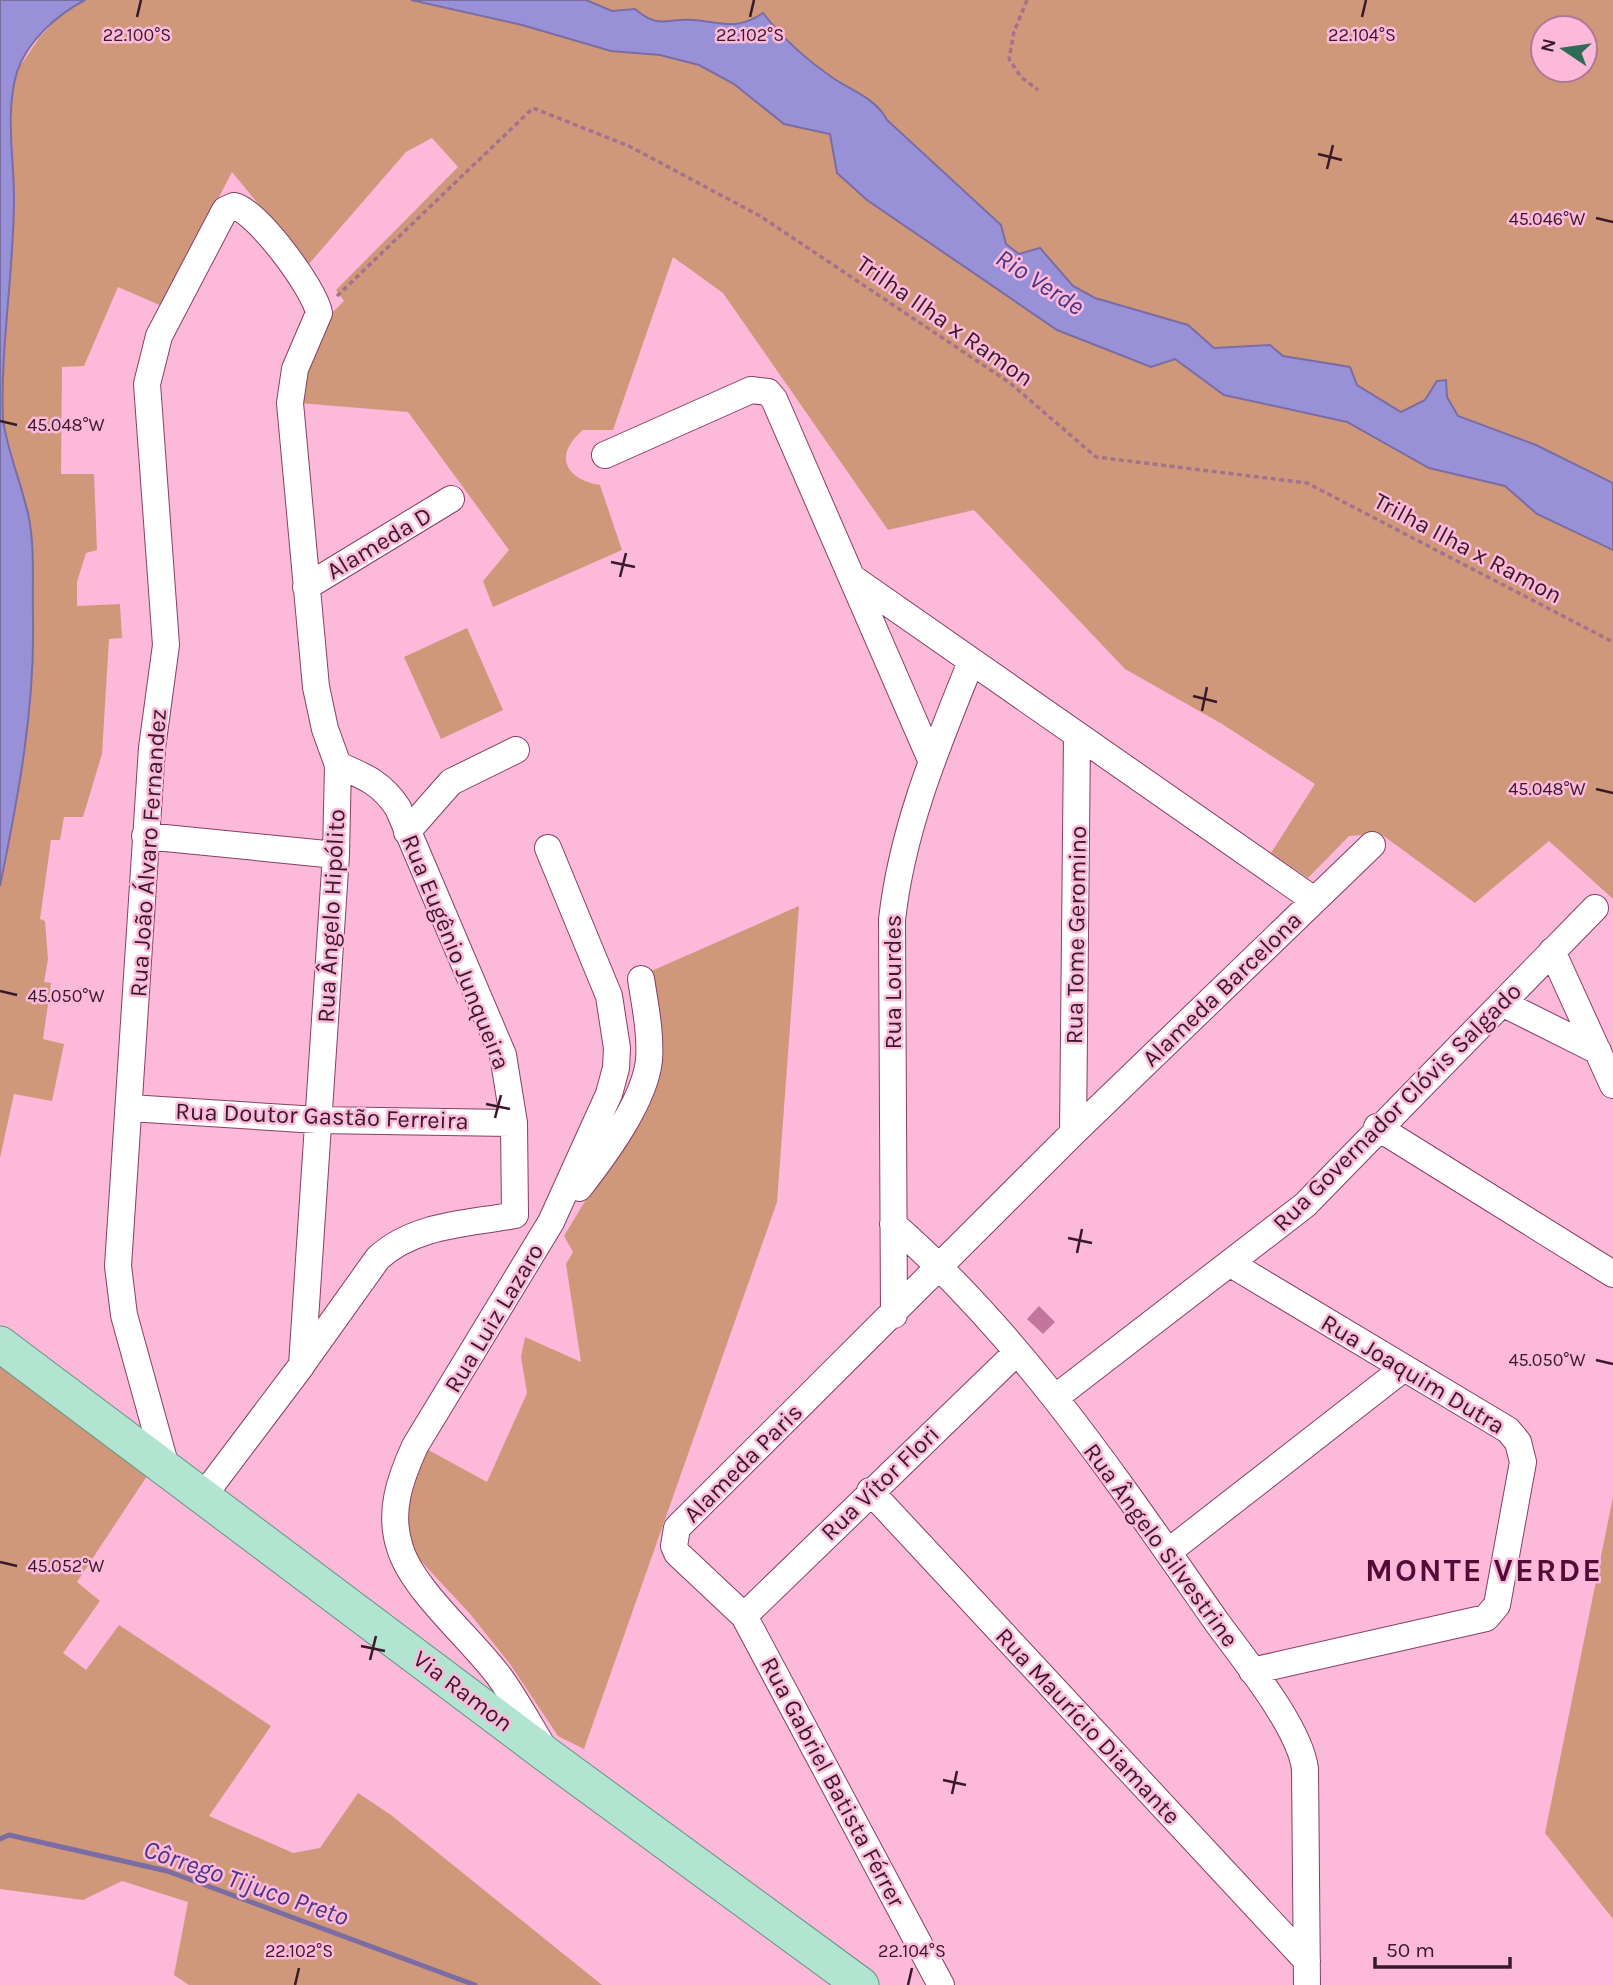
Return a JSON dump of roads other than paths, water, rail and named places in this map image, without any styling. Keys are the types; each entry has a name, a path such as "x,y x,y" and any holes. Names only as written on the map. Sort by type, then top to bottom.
{"main road":[{"name":"Via Ramon","path":"0,1344 547,1755 861,1985"}],"street":[{"name":"Rua Ângelo Hipólito","path":"225,210 234,206 250,213 310,289 319,313 291,387 316,687 325,729 338,765 336,855 303,1365"},
{"name":"Rua João Álvaro Fernandez","path":"166,1467 118,1290 145,836 152,748 166,645 147,384 159,336 225,210"},
{"path":"605,455 751,390 768,393 774,399 931,760"},
{"name":"Alameda D","path":"306,587 451,499"},
{"path":"852,578 1314,900"},
{"name":"Rua Lourdes","path":"894,1315 892,920 902,853 931,760 971,662"},
{"name":"Rua Tome Geromino","path":"1073,1133 1077,737"},
{"path":"407,832 451,782 516,750"},
{"name":"Rua Eugênio Junqueira","path":"338,765 377,782 387,790 398,808 503,1055 514,1123 515,1215"},
{"path":"145,836 336,855"},
{"name":"Alameda Barcelona","path":"939,1265 1372,845"},
{"name":"Rua Luiz Lazaro","path":"547,1755 500,1678 416,1578 400,1549 394,1515 399,1480 415,1446 545,1232 610,1094 617,1048 609,996 548,848"},
{"name":"Rua Governador Clóvis Salgado","path":"1056,1397 1305,1205 1377,1127 1595,908"},
{"path":"1552,951 1613,1085"},
{"path":"204,1495 303,1365 372,1266 392,1245 414,1233 515,1215 545,1232 596,1166 643,1083 649,1061 649,1035 641,979"},
{"path":"1502,1003 1598,1051"},
{"name":"Rua Doutor Gastão Ferreira","path":"130,1108 317,1120 514,1123"},
{"path":"1377,1127 1613,1274"},
{"name":"Rua Ângelo Silvestrine","path":"893,1224 939,1265 1056,1397 1252,1671 1298,1743 1305,1769 1307,1973"},
{"name":"Rua Joaquim Dutra","path":"1231,1264 1508,1430 1518,1443 1523,1462 1497,1605 1486,1618 1478,1622 1252,1671"},
{"name":"Alameda Paris","path":"744,1616 677,1553 674,1538 677,1528 894,1315 939,1265"},
{"name":"Rua Vítor Flori","path":"744,1616 870,1491 1017,1352"},
{"path":"1168,1552 1404,1368"},
{"name":"Rua Maurício Diamante","path":"870,1491 1307,1973"},
{"name":"Rua Gabriel Batista Férrer","path":"744,1616 941,1985"}],"water":[{"path":"0,0 85,0 54,21 28,50 17,72 11,103 14,198 3,365 3,420 31,530 33,652 24,753 0,886"},
{"name":"Rio Verde","path":"411,0 586,0 612,11 635,9 651,19 663,22 693,20 737,24 763,13 806,57 877,107 887,120 1001,225 1006,244 1019,254 1040,248 1073,286 1095,298 1188,325 1214,348 1270,345 1283,356 1350,367 1357,385 1401,412 1425,400 1437,381 1446,380 1447,397 1458,416 1536,445 1613,483 1613,550 1537,514 1505,486 1429,468 1347,422 1224,395 1175,359 1151,367 1057,330 867,200 837,173 830,134 784,124 734,84 699,65 660,55 611,51 522,25"}],"waterway":[{"name":"Côrrego Tijuco Preto","path":"0,1839 9,1835 167,1871 475,1985"}],"district":[{"name":"MONTE VERDE","path":"1484,1570"}]}
